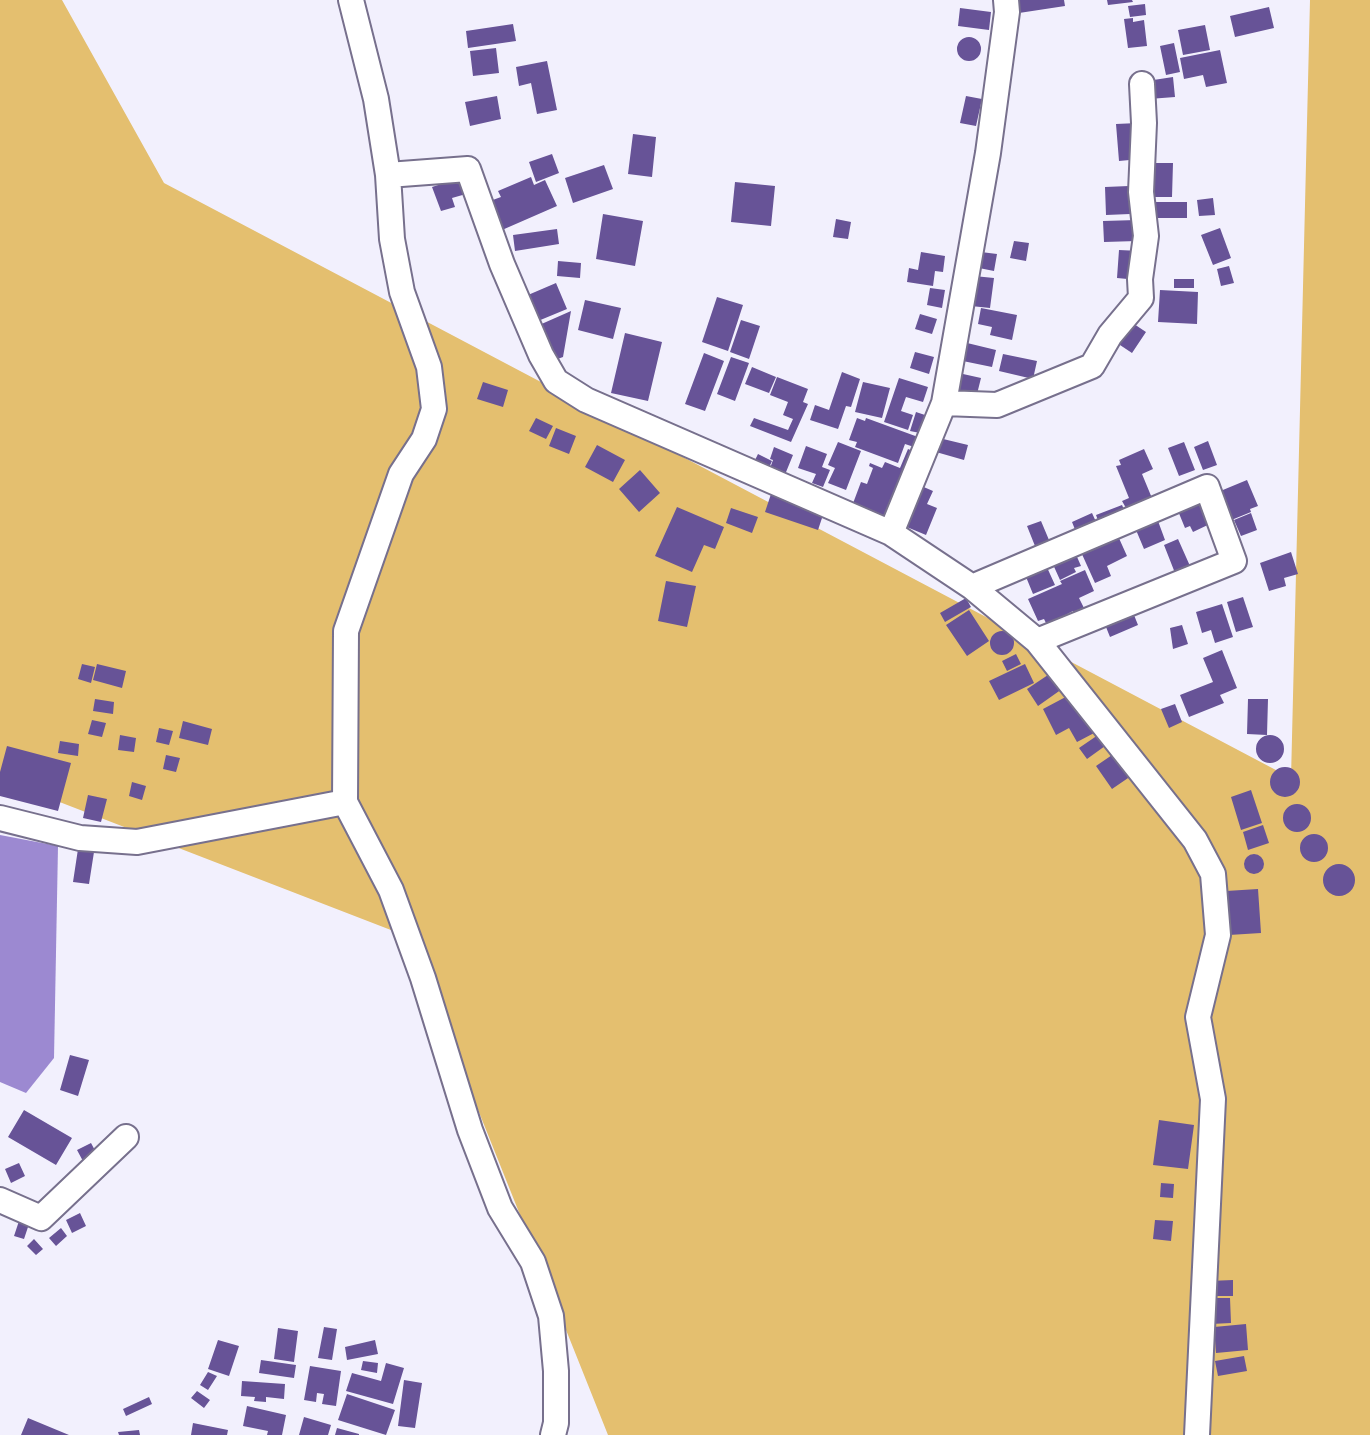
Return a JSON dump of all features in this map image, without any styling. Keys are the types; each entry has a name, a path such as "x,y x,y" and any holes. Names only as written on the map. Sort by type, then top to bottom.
{"street":[{"path":"351,0 376,99 388,175 392,239 402,292 429,367 434,409 424,439 401,474 346,631 345,802 391,891 423,978 470,1130 500,1208 533,1262 551,1316 556,1371 556,1423 553,1435"},
{"path":"891,533 944,403 988,153 1007,12 1006,0"},
{"path":"944,403 997,405 1092,366 1110,335 1141,298 1140,279 1146,236 1141,192 1144,123 1142,84"},
{"path":"388,175 468,169 508,276 541,355 556,381 586,400 891,533 972,587 1037,641 1195,840 1213,874 1218,935 1198,1017 1213,1099 1197,1435"},
{"path":"972,587 1207,487 1234,561 1037,641"},
{"path":"0,818 80,838 137,842 345,802"},
{"path":"0,1200 40,1218 126,1137"}],"shaded area":[{"path":"0,0 62,0 164,183 1291,778 1310,0 1370,0 1370,1435 608,1435 409,937 0,779"},
{"path":"0,835 58,846 54,1058 26,1093 0,1082"}],"building":[{"path":"1017,0 1064,0 1065,6 1019,13"},
{"path":"1107,0 1132,0 1133,2 1108,5"},
{"path":"1145,4 1146,15 1130,17 1128,6"},
{"path":"1269,7 1274,28 1235,37 1230,16"},
{"path":"960,8 991,12 989,30 958,26"},
{"path":"1133,18 1133,22 1144,20 1147,46 1128,48 1124,19"},
{"path":"513,24 516,41 468,48 466,31"},
{"path":"1205,25 1210,50 1183,55 1178,30"},
{"path":"969,37 978,40 981,49 978,58 969,61 960,58 957,49 960,40"},
{"path":"1174,43 1180,72 1166,75 1160,46"},
{"path":"496,48 499,73 473,76 470,51"},
{"path":"1220,50 1227,83 1206,87 1203,75 1184,79 1180,58"},
{"path":"547,61 557,110 537,114 531,83 519,86 516,67"},
{"path":"1173,77 1175,97 1149,99 1147,81"},
{"path":"497,96 501,119 470,126 465,102"},
{"path":"966,96 982,99 976,126 960,123"},
{"path":"1138,123 1140,159 1119,161 1116,124"},
{"path":"633,134 656,137 652,177 628,174"},
{"path":"552,154 559,173 536,182 529,162"},
{"path":"1146,163 1173,163 1172,197 1146,197"},
{"path":"604,165 613,189 573,203 565,178"},
{"path":"531,177 534,185 545,180 557,206 502,230 490,201 501,197 498,191"},
{"path":"460,178 466,194 452,198 455,207 441,211 432,187"},
{"path":"735,182 775,186 771,226 731,222"},
{"path":"1129,186 1130,214 1106,215 1105,187"},
{"path":"1213,198 1215,215 1199,216 1197,200"},
{"path":"1147,202 1187,202 1187,218 1147,218"},
{"path":"603,214 643,221 635,266 596,259"},
{"path":"836,219 851,222 848,239 833,237"},
{"path":"1137,220 1137,241 1104,242 1103,221"},
{"path":"1220,228 1231,258 1213,265 1201,235"},
{"path":"557,229 559,244 515,251 513,235"},
{"path":"1014,241 1029,243 1026,261 1010,258"},
{"path":"1119,250 1140,251 1138,280 1117,278"},
{"path":"921,252 945,256 943,272 935,271 933,286 907,282 909,268 918,270"},
{"path":"981,252 997,254 994,271 979,268"},
{"path":"558,261 581,263 580,278 557,276"},
{"path":"1229,266 1234,283 1221,286 1217,269"},
{"path":"974,276 994,278 990,308 971,306"},
{"path":"1174,279 1194,279 1194,288 1174,288"},
{"path":"556,283 567,309 538,321 528,295"},
{"path":"930,288 945,290 942,308 927,305"},
{"path":"1160,290 1198,292 1197,324 1158,322"},
{"path":"717,297 743,305 728,351 702,342"},
{"path":"585,300 621,308 613,339 578,330"},
{"path":"981,308 1017,315 1012,340 990,335 992,327 978,324"},
{"path":"571,311 563,357 552,361 537,326"},
{"path":"920,314 937,319 932,334 915,329"},
{"path":"741,320 760,326 749,359 730,352"},
{"path":"1128,320 1146,332 1132,353 1114,341"},
{"path":"625,333 662,342 648,401 611,393"},
{"path":"963,342 996,350 992,367 958,360"},
{"path":"915,352 934,357 929,374 910,368"},
{"path":"704,353 724,361 705,411 685,404"},
{"path":"1003,354 1037,361 1033,379 999,371"},
{"path":"731,357 749,363 735,401 717,394"},
{"path":"752,367 776,377 769,393 745,384"},
{"path":"842,372 860,379 851,407 846,406 838,429 810,420 815,405 829,410"},
{"path":"954,372 981,378 976,398 950,393"},
{"path":"777,377 808,389 803,402 808,404 791,442 750,426 754,418 788,430 793,419 783,415 788,402 770,395"},
{"path":"899,378 928,387 923,402 906,397 901,411 913,415 908,430 884,422"},
{"path":"483,382 508,390 503,407 477,399"},
{"path":"863,382 890,388 882,418 855,412"},
{"path":"916,412 925,415 920,433 910,431"},
{"path":"536,418 553,426 546,439 529,431"},
{"path":"857,418 865,421 866,418 918,437 914,447 905,444 898,463 855,447 857,442 849,440"},
{"path":"556,428 576,436 569,454 549,446"},
{"path":"939,438 968,445 964,460 936,452"},
{"path":"1208,441 1217,465 1203,470 1194,447"},
{"path":"838,442 861,451 846,490 828,483 835,468 828,465"},
{"path":"1184,442 1195,470 1179,476 1168,448"},
{"path":"597,445 625,460 613,482 585,467"},
{"path":"806,446 827,454 822,467 830,470 823,487 812,483 816,474 798,468"},
{"path":"774,447 793,455 784,477 769,471"},
{"path":"908,449 915,452 887,520 852,506 861,482 867,484 873,468 869,466 870,463 882,468 885,462 900,468"},
{"path":"1144,449 1153,469 1142,474 1154,503 1136,511 1134,505 1126,508 1122,501 1129,498 1116,466 1121,465 1119,460"},
{"path":"758,454 772,461 767,472 751,468"},
{"path":"640,470 660,493 639,512 619,489"},
{"path":"1247,480 1258,506 1250,509 1251,512 1229,521 1218,492"},
{"path":"919,485 933,491 927,504 937,508 926,535 902,525"},
{"path":"772,491 825,509 818,530 765,512"},
{"path":"1202,494 1214,522 1193,532 1190,526 1185,528 1176,506"},
{"path":"1122,505 1127,516 1100,526 1096,515"},
{"path":"677,507 724,527 715,549 704,545 692,572 655,556"},
{"path":"731,508 758,517 752,533 726,523"},
{"path":"1092,513 1097,524 1076,532 1072,522"},
{"path":"1251,513 1257,530 1241,536 1234,520"},
{"path":"1041,521 1049,540 1035,546 1027,526"},
{"path":"1158,521 1165,540 1144,549 1136,530"},
{"path":"1118,536 1127,556 1107,566 1111,576 1095,583 1081,552"},
{"path":"1178,539 1190,566 1175,573 1164,545"},
{"path":"1074,550 1081,566 1074,568 1076,572 1060,580 1051,560"},
{"path":"1291,552 1298,574 1284,578 1286,586 1269,591 1260,563"},
{"path":"1045,563 1055,585 1033,594 1024,572"},
{"path":"1085,570 1094,591 1079,598 1086,612 1076,617 1073,611 1047,625 1044,619 1038,621 1028,599"},
{"path":"666,581 696,586 687,627 658,621"},
{"path":"1243,597 1253,627 1236,632 1227,602"},
{"path":"966,598 971,607 945,622 940,613"},
{"path":"1222,604 1233,637 1215,643 1211,630 1202,633 1196,612"},
{"path":"969,610 989,641 967,656 946,625"},
{"path":"1132,610 1138,625 1110,637 1104,622"},
{"path":"1182,625 1188,644 1173,649 1170,628"},
{"path":"1002,631 1013,638 1014,643 1007,654 1002,655 991,648 990,643 997,632"},
{"path":"1222,650 1237,688 1220,695 1224,703 1189,717 1180,695 1213,682 1203,658"},
{"path":"1016,654 1021,664 1007,671 1002,661"},
{"path":"82,664 95,667 91,683 78,679"},
{"path":"97,664 126,671 122,688 93,680"},
{"path":"1025,664 1034,683 999,700 989,681"},
{"path":"1051,673 1062,689 1038,706 1027,689"},
{"path":"1075,692 1096,732 1077,742 1069,728 1056,735 1043,709"},
{"path":"95,699 114,702 113,714 93,711"},
{"path":"1248,699 1268,699 1267,735 1247,734"},
{"path":"1175,704 1182,722 1169,728 1161,709"},
{"path":"92,720 106,723 102,737 88,734"},
{"path":"183,721 212,729 208,745 179,738"},
{"path":"159,728 173,731 169,745 156,742"},
{"path":"120,735 136,738 134,752 118,750"},
{"path":"1098,735 1105,746 1087,759 1079,748"},
{"path":"1270,735 1280,739 1284,749 1280,759 1270,763 1260,759 1256,749 1260,739"},
{"path":"60,741 79,744 78,756 58,753"},
{"path":"7,746 71,763 58,811 0,796 0,772"},
{"path":"1115,753 1131,776 1112,789 1096,766"},
{"path":"166,755 180,758 176,772 163,769"},
{"path":"1285,767 1295,772 1300,782 1295,792 1285,797 1275,792 1270,782 1275,772"},
{"path":"132,782 146,786 142,800 129,796"},
{"path":"1251,790 1262,823 1241,830 1231,797"},
{"path":"88,795 107,799 101,822 83,818"},
{"path":"1297,804 1307,808 1311,818 1307,828 1297,832 1287,828 1283,818 1287,808"},
{"path":"1263,825 1269,843 1248,850 1243,832"},
{"path":"1314,834 1324,838 1328,848 1324,858 1314,862 1304,858 1300,848 1304,838"},
{"path":"78,849 94,852 89,884 73,882"},
{"path":"1254,854 1261,857 1264,864 1261,871 1254,874 1247,871 1244,864 1247,857"},
{"path":"1339,864 1350,869 1355,880 1350,891 1339,896 1328,891 1323,880 1328,869"},
{"path":"1258,889 1261,933 1229,935 1226,891"},
{"path":"70,1055 89,1060 78,1096 60,1090"},
{"path":"24,1110 72,1138 56,1165 8,1137"},
{"path":"1159,1120 1194,1125 1188,1169 1153,1165"},
{"path":"91,1143 98,1156 84,1163 77,1150"},
{"path":"19,1163 25,1176 11,1183 5,1169"},
{"path":"1161,1183 1174,1184 1173,1198 1160,1197"},
{"path":"80,1213 86,1226 72,1233 66,1220"},
{"path":"1155,1220 1173,1221 1171,1241 1153,1239"},
{"path":"19,1221 29,1224 24,1239 14,1236"},
{"path":"61,1228 67,1236 56,1246 49,1238"},
{"path":"34,1239 43,1249 36,1255 27,1246"},
{"path":"1233,1280 1233,1296 1209,1296 1209,1281"},
{"path":"1210,1298 1230,1298 1231,1323 1211,1324"},
{"path":"1246,1324 1248,1350 1216,1353 1214,1327"},
{"path":"324,1327 337,1329 332,1360 318,1358"},
{"path":"278,1328 298,1331 294,1362 274,1359"},
{"path":"218,1340 239,1346 229,1376 208,1369"},
{"path":"375,1340 378,1354 347,1360 345,1347"},
{"path":"1244,1356 1247,1371 1218,1376 1215,1361"},
{"path":"261,1360 296,1365 294,1378 259,1373"},
{"path":"363,1361 378,1363 377,1373 361,1370"},
{"path":"386,1363 404,1368 393,1404 346,1391 352,1373 381,1381"},
{"path":"310,1366 341,1371 336,1406 322,1404 324,1394 317,1393 316,1402 304,1400"},
{"path":"208,1372 217,1376 208,1390 200,1385"},
{"path":"404,1380 422,1383 415,1428 398,1426"},
{"path":"242,1381 285,1384 284,1399 266,1397 266,1402 254,1401 255,1397 241,1396"},
{"path":"197,1391 210,1400 204,1408 191,1398"},
{"path":"347,1394 395,1410 386,1435 338,1420"},
{"path":"149,1397 152,1404 126,1416 123,1409"},
{"path":"247,1406 286,1415 282,1435 267,1435 268,1431 243,1426"},
{"path":"304,1417 331,1425 328,1435 299,1435"},
{"path":"28,1418 69,1435 21,1435"},
{"path":"193,1423 228,1430 227,1435 191,1435"},
{"path":"337,1428 359,1434 359,1435 335,1435"},
{"path":"139,1430 140,1435 119,1435 118,1432"}]}
